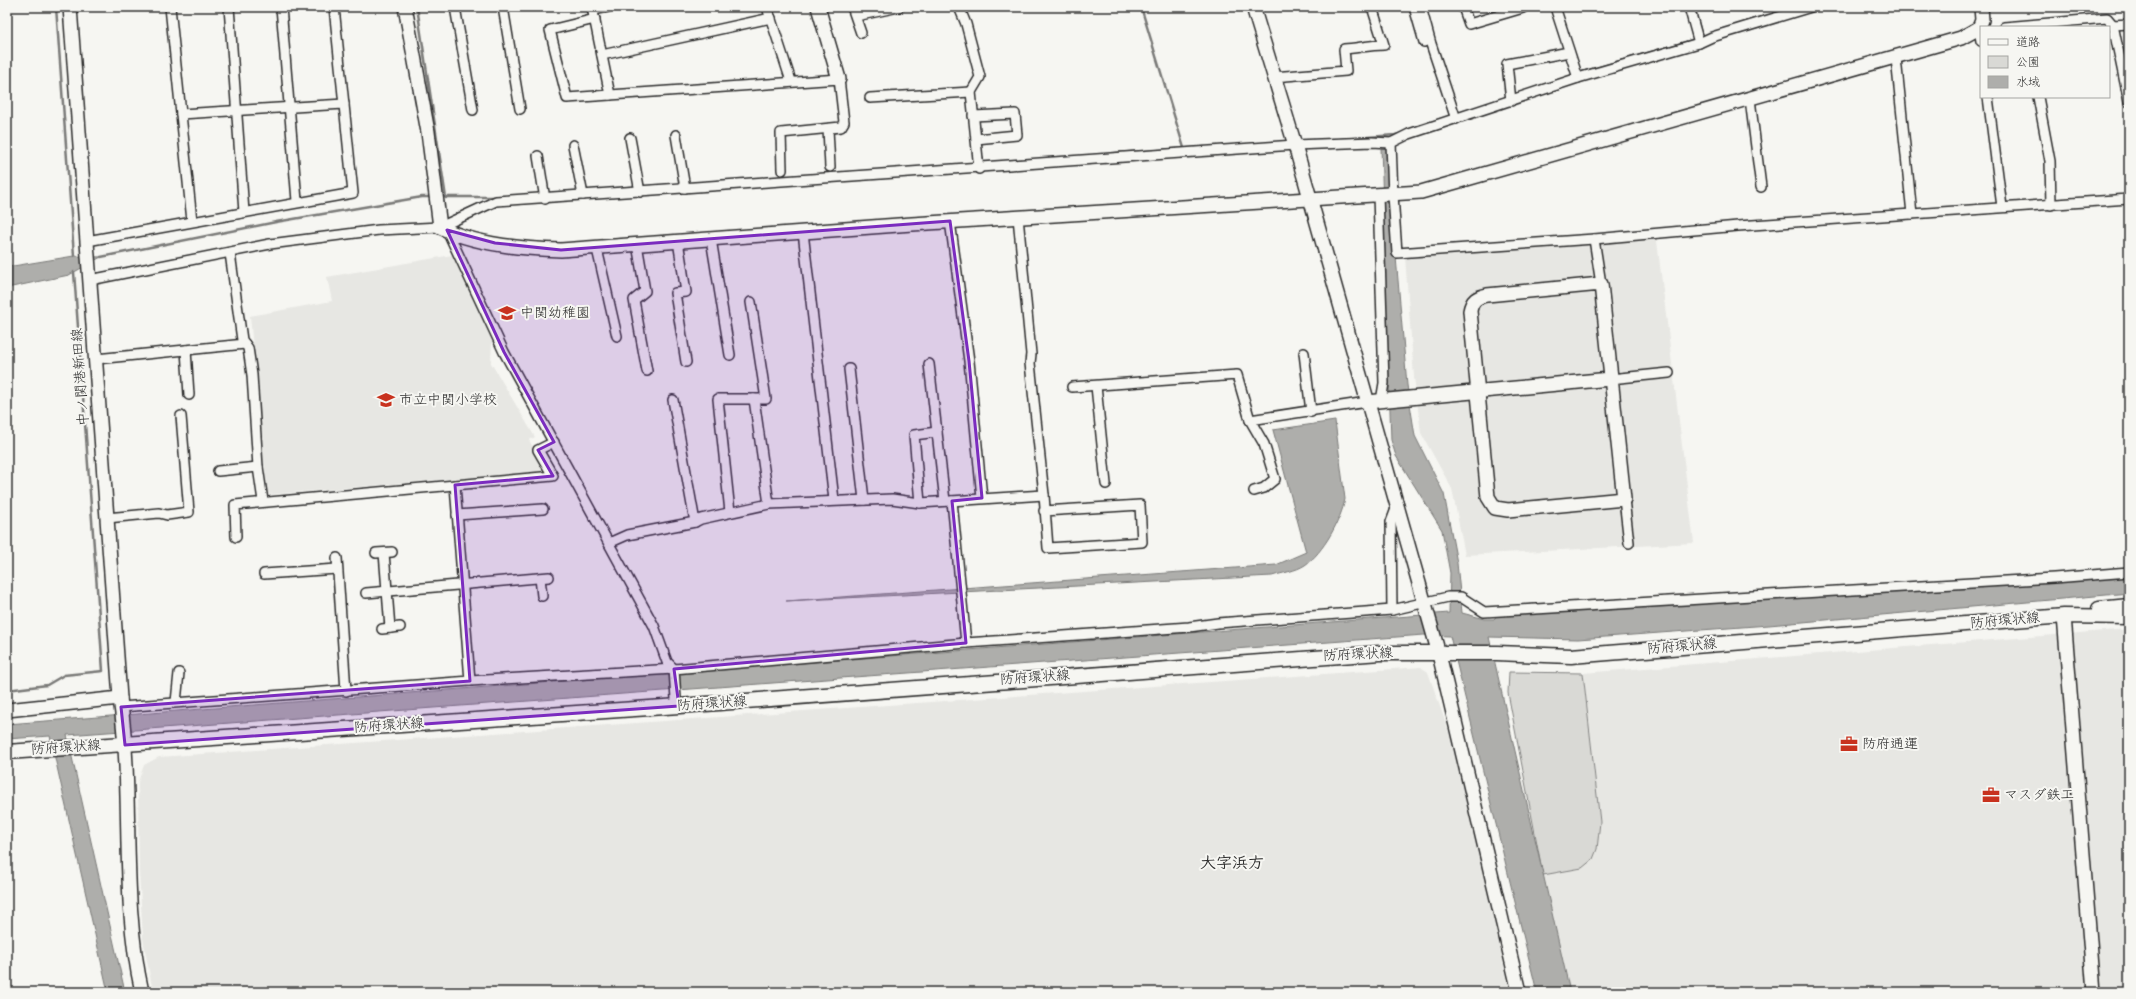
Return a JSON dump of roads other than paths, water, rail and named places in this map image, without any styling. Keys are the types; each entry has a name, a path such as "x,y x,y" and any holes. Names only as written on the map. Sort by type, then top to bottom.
{"main road":[{"name":"防府環状線","path":"2064,616 2104,608 2129,606"},
{"name":"防府環状線","path":"7,752 74,747 125,738 678,702 1279,659 1380,653 1497,653 1571,656 2064,616 2129,617"}],"street":[{"name":"中ノ関港新田線","path":"70,7 121,706 125,738 129,913 132,941 142,992"},
{"path":"170,7 192,221"},
{"path":"229,7 244,212"},
{"path":"281,7 298,201"},
{"path":"88,243 192,221 298,201 353,193 334,7"},
{"path":"405,7 428,132 437,201 444,229 504,352 654,626 667,662 674,669 678,702"},
{"path":"455,7 473,110"},
{"path":"502,7 520,109"},
{"path":"608,7 550,30 567,98 791,81 839,79"},
{"path":"767,7 791,81"},
{"path":"782,170 781,133 841,127 844,122 839,79 818,7"},
{"path":"852,7 861,33"},
{"path":"856,16 898,7"},
{"path":"959,7 966,24 980,77 971,92 979,169"},
{"path":"1253,7 1273,77 1295,145 1425,604 1445,653 1519,992"},
{"path":"1273,77 1346,71 1344,49 1384,45 1372,7"},
{"path":"1414,7 1424,42"},
{"path":"1421,7 1431,44 1456,119"},
{"path":"1463,7 1469,24 1524,8"},
{"path":"1555,7 1578,78"},
{"path":"1689,7 1699,43"},
{"path":"444,229 496,201 979,169 1295,145 1372,142 1392,143 1409,134 1578,78 1699,43 1712,37 1811,7"},
{"path":"1980,26 1982,20 1981,7"},
{"path":"593,12 610,95"},
{"path":"602,56 771,18"},
{"path":"2037,26 2066,24 2107,18 2113,25 2129,98"},
{"path":"2113,25 2129,24"},
{"path":"90,274 230,253 270,244 380,230 444,229 495,243 533,249 597,249 678,240 711,239 950,221 1421,192 1452,185 1896,58 1961,38 1980,28"},
{"path":"1511,101 1507,64 1569,52"},
{"path":"1896,58 1912,214"},
{"path":"870,98 971,92"},
{"path":"1988,98 2002,207"},
{"path":"2038,98 2050,161 2051,205"},
{"path":"1750,99 1761,187"},
{"path":"181,114 344,104"},
{"path":"974,116 1015,114 1018,135 976,139"},
{"path":"828,129 830,167"},
{"path":"676,135 685,188"},
{"path":"630,138 640,192"},
{"path":"1383,401 1383,195 1392,143"},
{"path":"573,145 583,195"},
{"path":"538,156 545,198"},
{"path":"1383,195 1397,253 1594,239 1738,226 2129,199"},
{"path":"1018,217 1031,354 1030,364 1044,495 1044,512 1048,548 1142,542 1140,505 1044,512"},
{"path":"950,221 969,361 982,498"},
{"path":"803,232 834,500"},
{"path":"711,239 730,354"},
{"path":"1594,239 1601,284 1610,379 1629,543"},
{"path":"678,240 686,292 675,294 686,362"},
{"path":"637,244 645,291 634,300 647,371"},
{"path":"597,249 616,336"},
{"path":"230,253 242,340 248,348 252,375 258,467 262,502"},
{"path":"1601,284 1487,295 1474,300 1470,311 1488,497 1494,508 1508,510 1624,499"},
{"path":"730,512 718,399 766,399 751,302"},
{"path":"96,359 245,344"},
{"path":"186,350 189,395"},
{"path":"1304,353 1311,412"},
{"path":"929,364 966,643"},
{"path":"849,369 864,500"},
{"path":"1250,420 1311,412 1367,402 1669,373"},
{"path":"1072,387 1237,375 1250,420 1264,444 1275,479 1264,488 1254,491"},
{"path":"1096,386 1106,484"},
{"path":"754,399 769,504"},
{"path":"673,400 695,522"},
{"path":"107,518 159,513 167,515 188,512 181,416"},
{"path":"920,503 914,435 937,432"},
{"path":"236,537 234,505 553,476 538,450 554,442"},
{"path":"218,471 258,467"},
{"path":"455,485 461,584 470,681"},
{"path":"609,543 627,535 695,522 730,512 769,504 834,500 892,499 920,503 1044,495"},
{"path":"1392,610 1391,522 1397,506"},
{"path":"457,515 544,508"},
{"path":"384,553 386,628 400,627"},
{"path":"337,558 346,691"},
{"path":"264,574 337,569"},
{"path":"7,710 121,706 470,681 674,669 966,643 1392,610 1425,604 1448,597 1461,597 1484,612 2054,578 2129,572"},
{"path":"366,592 544,577 542,596"},
{"path":"2064,616 2094,992"},
{"path":"176,702 179,672"}],"water":[{"path":"1390,146 1396,257 1407,385 1415,436 1444,494 1457,563 1462,613 1485,619 1494,619 1498,614 2129,572 2129,593 1769,625 1578,639 1489,637 1570,992 1537,992 1450,636 1424,635 67,735 125,992 108,992 50,736 7,739 7,724 1449,613 1450,573 1442,530 1396,456 1391,440 1381,147"},
{"path":"74,256 101,257 69,275 7,288 7,267"},
{"path":"1335,421 1345,499 1343,507 1335,526 1318,553 1305,565 1293,570 1272,576 786,601 1276,565 1306,552 1273,430"}],"waterway":[{"path":"56,7 74,256"},
{"path":"417,7 446,198"},
{"path":"1141,7 1184,148"},
{"path":"1695,10 1702,37"},
{"path":"1582,72 1696,39"},
{"path":"1342,139 1395,135 1403,133"},
{"path":"1115,153 1205,147"},
{"path":"101,257 276,222 422,197 431,197"},
{"path":"440,197 497,197"},
{"path":"7,690 47,685 64,675 103,671 74,272"}],"place":[{"name":"中関幼稚園","path":"507,313"},
{"name":"市立中関小学校","path":"386,400"},
{"name":"防府通運","path":"1849,744"},
{"name":"マスダ鉄工","path":"1991,795"}],"district":[{"name":"大字浜方","path":"1232,864"}]}
